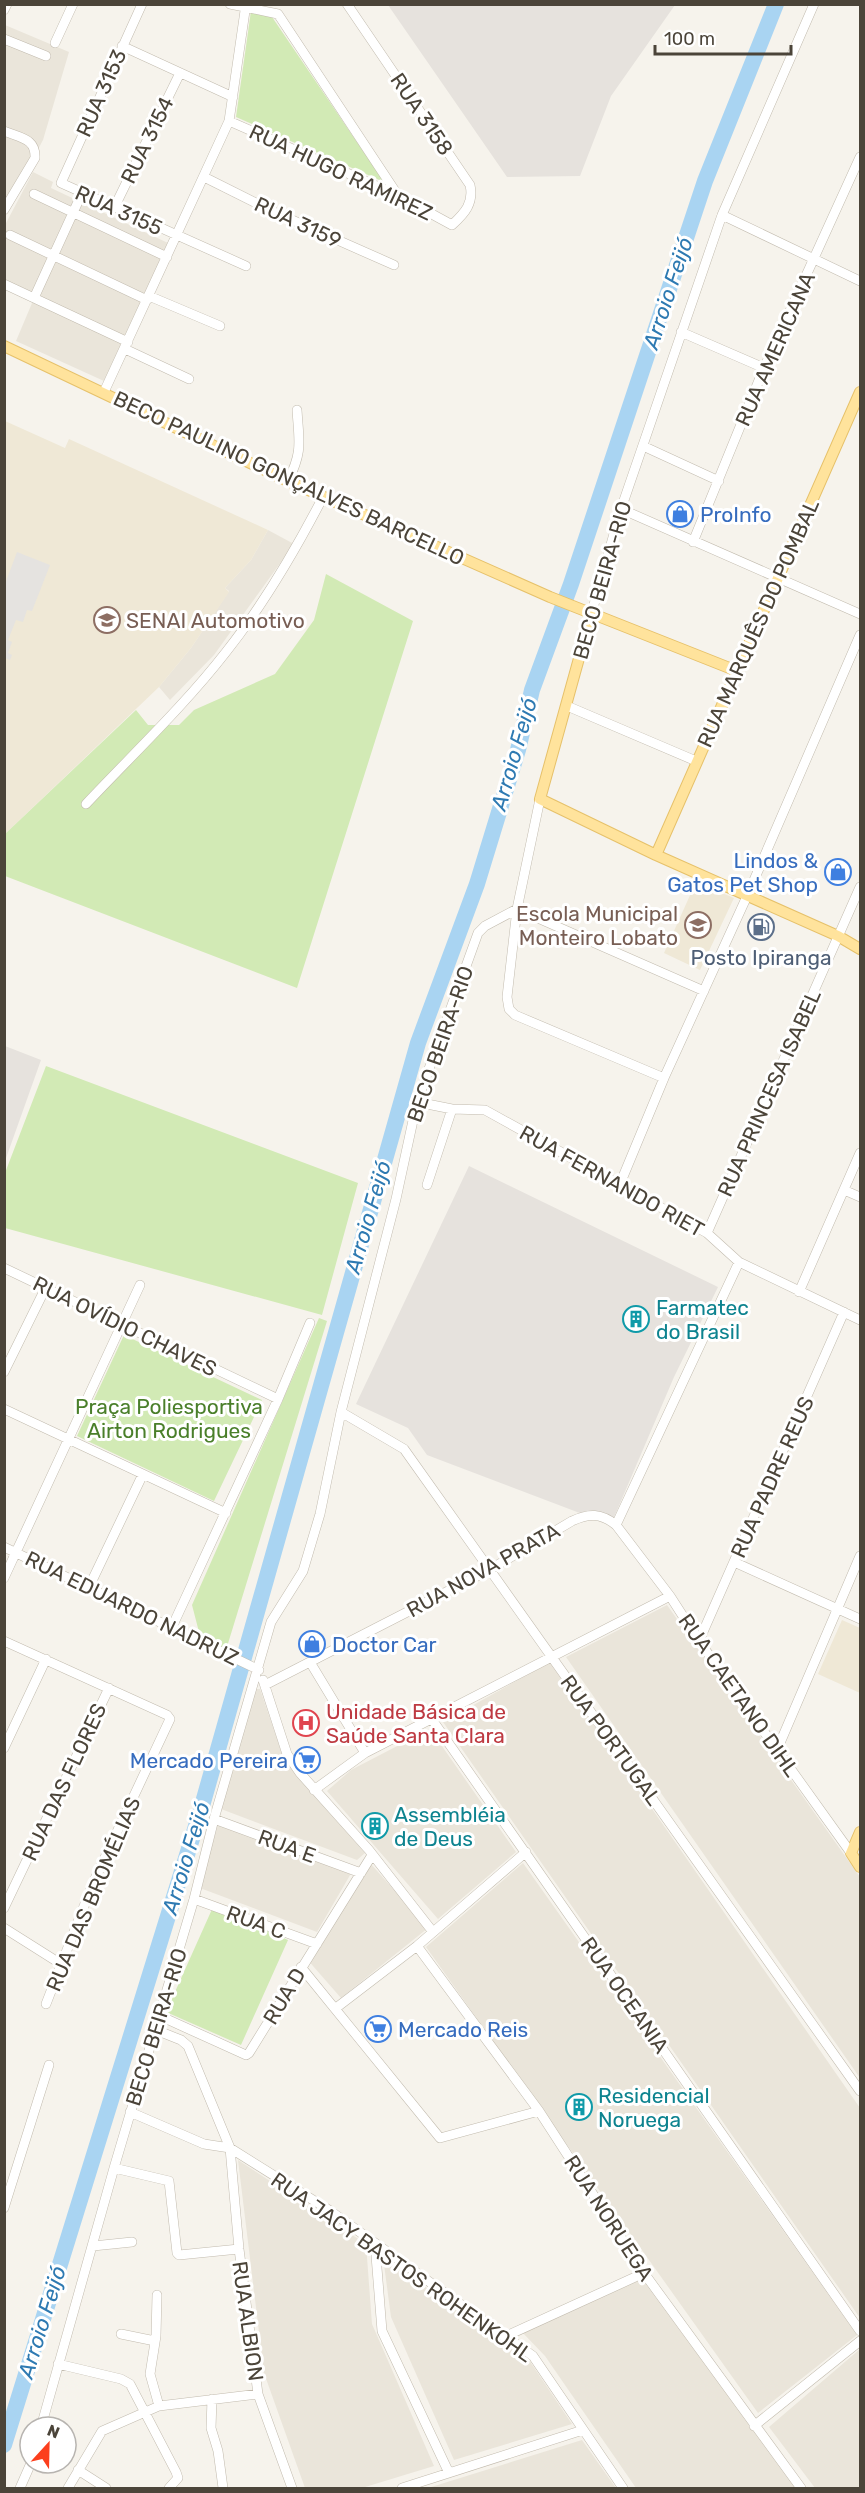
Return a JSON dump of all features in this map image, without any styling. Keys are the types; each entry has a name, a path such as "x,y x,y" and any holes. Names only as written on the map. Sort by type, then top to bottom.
{"main road":[{"name":"BECO PAULINO GONÇALVES BARCELLO","path":"4,346 323,497 591,615 737,671"},
{"name":"RUA MARQUÊS DO POMBAL","path":"656,855 861,392"},
{"name":"BECO BEIRA-RIO","path":"540,799 591,615"},
{"path":"540,799 656,855 838,936 861,949"},
{"path":"851,1853 861,1832"},
{"name":"RUA CAETANO DIHL","path":"851,1853 861,1866"}],"street":[{"path":"4,10 7,4"},
{"path":"55,43 73,4"},
{"name":"RUA 3153","path":"61,183 142,4"},
{"path":"230,4 278,14 397,195"},
{"name":"RUA 3158","path":"347,4 470,185 471,202 466,211 452,225"},
{"name":"BECO BEIRA-RIO","path":"591,615 621,509 722,216 814,4"},
{"path":"104,392 229,121 246,6"},
{"path":"4,39 46,56"},
{"path":"122,46 232,97"},
{"name":"RUA 3154","path":"114,208 180,73"},
{"name":"RUA HUGO RAMIREZ","path":"229,121 397,195 452,225"},
{"path":"4,131 33,143 36,148 35,158 4,210"},
{"name":"RUA AMERICANA","path":"693,542 765,368 861,157"},
{"name":"RUA 3159","path":"204,177 272,211 394,265"},
{"name":"RUA 3155","path":"61,183 246,266"},
{"path":"34,298 82,193"},
{"path":"34,194 167,257"},
{"path":"722,216 861,281"},
{"path":"10,235 148,298 220,326"},
{"path":"4,284 189,380"},
{"path":"681,332 765,368"},
{"path":"288,481 298,461 300,451 297,410"},
{"path":"643,446 718,481"},
{"path":"86,804 183,702 226,652 270,591 323,497"},
{"path":"621,509 861,614"},
{"path":"620,1184 664,1078 748,894 861,635"},
{"path":"567,706 696,761"},
{"name":"BECO BEIRA-RIO","path":"44,2415 130,2112 194,1899 256,1668 271,1622 303,1571 320,1514 340,1412 396,1199 417,1102 478,933 485,926 517,909 540,799"},
{"name":"RUA PRINCESA ISABEL","path":"707,1233 861,887"},
{"path":"664,1078 516,1015 509,1009 507,997 517,909 704,991"},
{"name":"RUA FERNANDO RIET","path":"417,1102 452,1109 485,1110 707,1233 740,1262 861,1320"},
{"path":"427,1185 452,1109"},
{"path":"799,1292 861,1153"},
{"path":"844,1190 861,1197"},
{"path":"616,1525 740,1262"},
{"name":"RUA OVÍDIO CHAVES","path":"4,1268 278,1399"},
{"path":"4,1578 140,1286"},
{"path":"4,1372 46,1287"},
{"name":"RUA PADRE REUS","path":"699,1641 844,1312"},
{"path":"172,1627 226,1514 310,1323"},
{"path":"4,1409 226,1514"},
{"name":"RUA PORTUGAL","path":"340,1412 404,1449 861,2091"},
{"path":"89,1587 143,1474"},
{"name":"RUA NOVA PRATA","path":"265,1685 489,1570 585,1515 597,1515 616,1525"},
{"name":"RUA CAETANO DIHL","path":"616,1525 670,1596 699,1641 851,1853"},
{"name":"RUA EDUARDO NADRUZ","path":"4,1546 256,1668"},
{"path":"777,1750 861,1556"},
{"path":"734,1562 861,1620"},
{"path":"314,1790 365,1753 670,1596"},
{"path":"4,1641 109,1688"},
{"path":"4,1748 46,1659"},
{"path":"310,1662 365,1753"},
{"path":"256,1668 265,1685 287,1754 314,1790 372,1855 433,1932"},
{"name":"RUA DAS BROMÉLIAS","path":"46,2004 93,1883 170,1719 167,1715 109,1688"},
{"name":"RUA DAS FLORES","path":"4,1908 109,1688"},
{"name":"RUA OCEANIA","path":"431,1718 732,2151 861,2331"},
{"name":"RUA E","path":"214,1818 361,1873"},
{"path":"336,2008 417,1946 526,1852"},
{"name":"RUA D","path":"160,2016 246,2055 372,1855"},
{"name":"RUA C","path":"194,1899 317,1944"},
{"path":"4,1928 61,1964"},
{"name":"RUA NORUEGA","path":"417,1946 539,2112 644,2273 801,2488"},
{"path":"301,1967 442,2139 539,2112"},
{"name":"RUA ALBION","path":"156,2030 181,2040 189,2046 230,2148 239,2249 258,2394 292,2488"},
{"path":"4,2208 49,2065"},
{"path":"130,2112 204,2144 230,2148"},
{"name":"RUA JACY BASTOS ROHENKOHL","path":"230,2148 329,2210 533,2356 623,2488"},
{"path":"114,2168 169,2181 179,2255 239,2249"},
{"path":"93,2246 132,2242"},
{"path":"375,2243 382,2331 449,2473"},
{"path":"504,2337 644,2273"},
{"path":"157,2295 155,2341 150,2374 159,2406"},
{"path":"121,2334 155,2341"},
{"path":"754,2426 861,2341"},
{"path":"58,2364 127,2381 176,2472 178,2478 169,2488"},
{"path":"106,2488 78,2470 102,2431 143,2411 159,2406 258,2394"},
{"path":"212,2399 211,2428 218,2451 223,2488"},
{"path":"402,2488 583,2430"}],"shaded area":[{"path":"388,5 675,5 611,96 580,176 507,177"},
{"path":"5,25 69,52 43,140 5,211"},
{"path":"33,172 53,182 51,188 168,243 104,381 16,341 35,296 5,281 5,225"},
{"name":"SENAI Automotivo","path":"5,421 65,448 69,439 268,530 251,560 225,588 229,592 191,648 159,687 5,834"},
{"path":"268,530 294,544 214,655 170,700 159,687 191,648 229,591 225,588 251,560"},
{"path":"17,552 50,565 32,611 27,610 23,622 16,620 8,640 12,642 8,653 12,655 10,660 5,658 5,584"},
{"name":"Escola Municipal Monteiro Lobato","path":"696,882 734,898 700,970 664,953"},
{"path":"4,1046 41,1060 5,1161"},
{"path":"469,1166 718,1287 674,1377 612,1522 585,1515 427,1455 408,1428 356,1404"},
{"path":"667,1605 860,1877 860,2078 566,1657"},
{"path":"842,1620 860,1628 860,1693 818,1674"},
{"path":"550,1662 860,2108 860,2318 443,1722"},
{"path":"256,1689 260,1689 281,1751 304,1784 365,1853 357,1860 221,1809"},
{"path":"430,1729 516,1852 438,1919 327,1791 351,1770"},
{"path":"219,1821 353,1870 317,1932 200,1888"},
{"path":"370,1863 428,1928 341,1998 306,1958"},
{"path":"523,1863 857,2335 758,2413 426,1947"},
{"path":"238,2160 366,2244 372,2324 434,2466 362,2488 305,2488 264,2373"},
{"path":"383,2257 529,2360 572,2424 454,2460 391,2317"},
{"path":"642,2279 796,2488 636,2488 545,2356 521,2331"},
{"path":"860,2349 860,2488 815,2488 769,2427"},
{"path":"582,2440 616,2488 428,2488"}],"green space":[{"path":"251,11 270,14 384,182 236,117"},
{"path":"326,574 413,621 297,988 5,876 5,834 136,710 148,725 179,725 194,710 275,674 314,620"},
{"path":"46,1066 358,1183 322,1315 5,1228 5,1173"},
{"path":"319,1318 327,1321 226,1650 199,1632 192,1605"},
{"name":"Praça Poliesportiva Airton Rodrigues","path":"124,1335 262,1400 214,1501 77,1436"},
{"path":"213,1907 288,1940 241,2045 166,2012"}],"waterway":[{"name":"Arroio Feijó","path":"4,2445 200,1813 418,1043 477,884 518,750 532,690 571,584 705,181 776,4"}],"place":[{"name":"ProInfo","path":"680,514"},
{"name":"SENAI Automotivo","path":"107,620"},
{"name":"Lindos & Gatos Pet Shop","path":"838,872"},
{"name":"Escola Municipal Monteiro Lobato","path":"698,925"},
{"name":"Posto Ipiranga","path":"761,927"},
{"name":"Farmatec do Brasil","path":"636,1319"},
{"name":"Doctor Car","path":"312,1644"},
{"name":"Unidade Básica de Saúde Santa Clara","path":"306,1723"},
{"name":"Mercado Pereira","path":"307,1760"},
{"name":"Assembléia de Deus","path":"375,1826"},
{"name":"Mercado Reis","path":"378,2029"},
{"name":"Residencial Noruega","path":"579,2107"}]}
